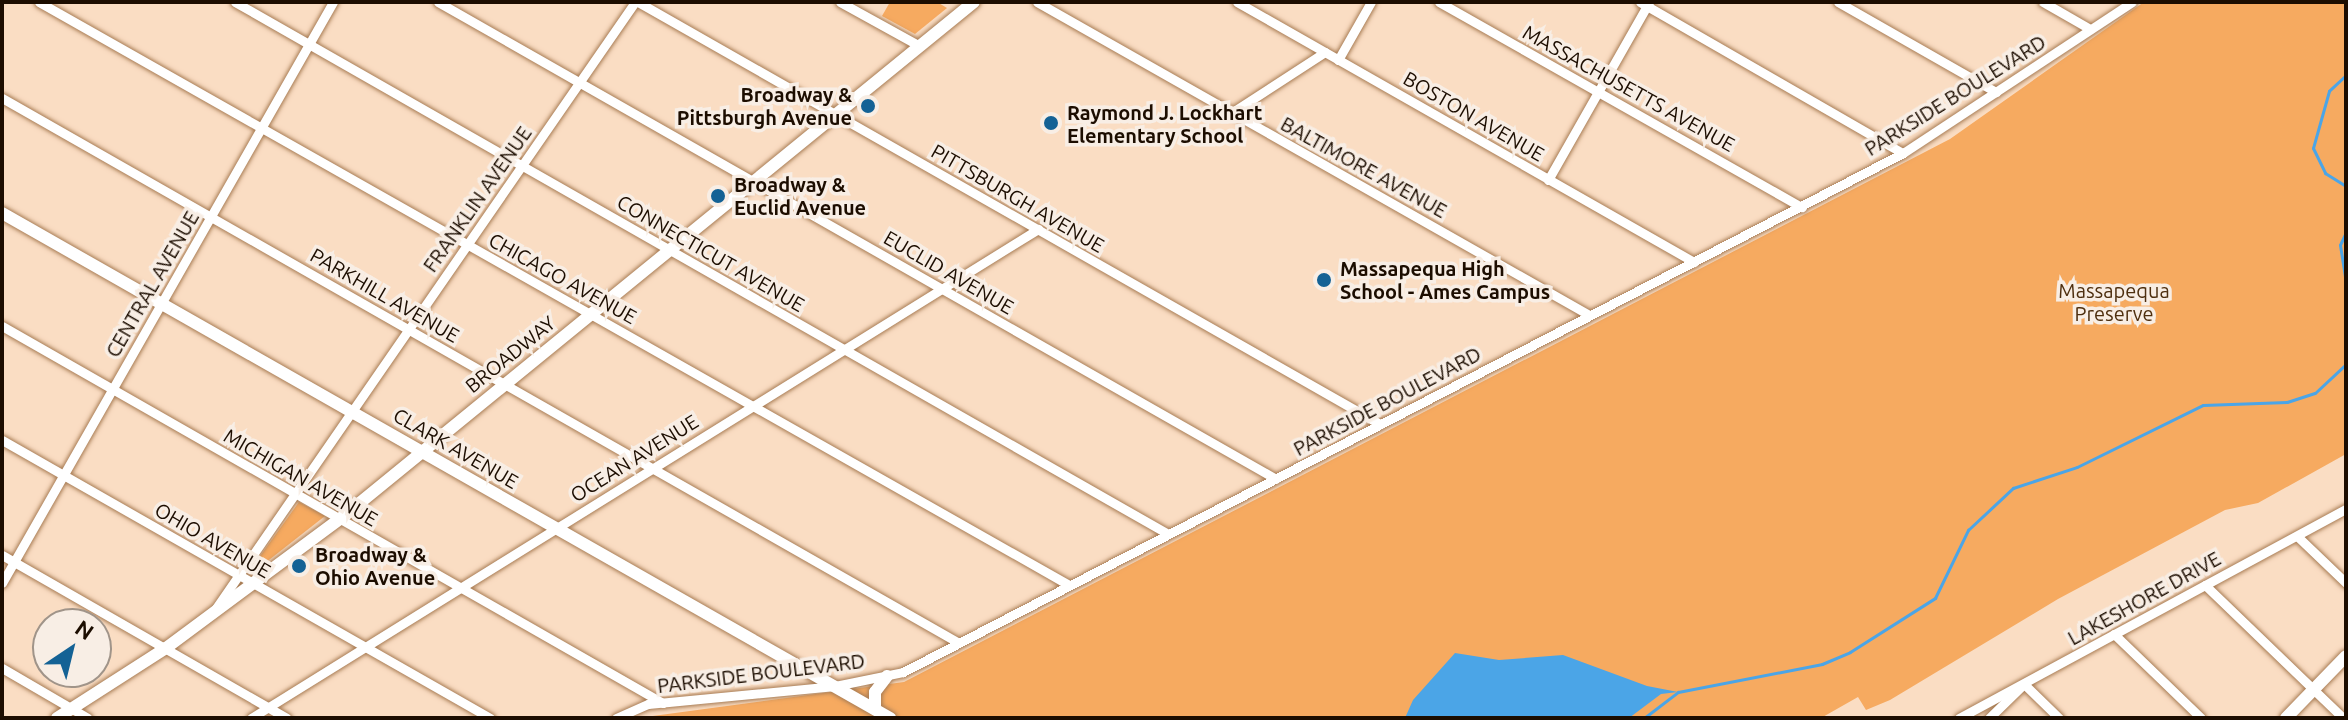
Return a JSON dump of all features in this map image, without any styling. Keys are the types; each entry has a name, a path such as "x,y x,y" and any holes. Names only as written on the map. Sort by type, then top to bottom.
{"main road":[{"name":"BROADWAY","path":"57,718 166,648 340,519 974,2"},
{"name":"CLARK AVENUE","path":"2,213 890,718"},
{"path":"2286,718 2346,656"},
{"path":"875,709 875,692 887,676"}],"street":[{"name":"CHICAGO AVENUE","path":"39,2 1069,585"},
{"name":"CONNECTICUT AVENUE","path":"235,2 1168,534"},
{"name":"CENTRAL AVENUE","path":"2,583 333,2"},
{"name":"EUCLID AVENUE","path":"438,2 1276,479"},
{"name":"FRANKLIN AVENUE","path":"212,614 637,2"},
{"name":"PITTSBURGH AVENUE","path":"637,2 1380,424"},
{"path":"840,2 918,45"},
{"name":"BALTIMORE AVENUE","path":"1037,2 1589,315"},
{"name":"BOSTON AVENUE","path":"1237,2 1694,262"},
{"path":"1338,60 1371,2"},
{"name":"MASSACHUSETTS AVENUE","path":"1439,2 1802,207"},
{"path":"1838,2 1996,92"},
{"path":"2043,2 2090,29"},
{"name":"PARKSIDE BOULEVARD","path":"616,718 648,704 667,705 835,686 887,676 959,643 1903,153 2132,2"},
{"path":"1548,180 1645,3 1903,153"},
{"path":"1231,113 1325,52"},
{"name":"PARKHILL AVENUE","path":"2,98 959,643"},
{"name":"OCEAN AVENUE","path":"251,718 1038,229"},
{"name":"MICHIGAN AVENUE","path":"2,326 667,705"},
{"name":"OHIO AVENUE","path":"2,440 490,718"},
{"name":"LAKESHORE DRIVE","path":"1959,718 2346,509"},
{"path":"2297,536 2346,583"},
{"path":"2,555 287,718"},
{"path":"2205,585 2343,718"},
{"path":"2114,634 2201,718"},
{"path":"2,668 88,718"},
{"path":"1989,718 2024,684 2059,718"}],"green space":[{"path":"890,2 937,2 947,8 915,34 882,16"},
{"name":"Massapequa Preserve","path":"2144,2 2346,2 2346,454 2258,503 2225,510 2058,599 1890,700 1866,710 1858,697 1821,718 638,718 904,682 1950,139"},
{"path":"299,502 325,516 251,574 250,570"}],"water":[{"path":"1455,653 1499,660 1563,655 1647,686 1678,692 1661,694 1629,718 1405,718 1413,700"}],"waterway":[{"path":"2346,75 2329,91 2313,148 2325,173 2346,186"},
{"path":"2346,232 2340,245 2346,281"},
{"path":"1644,718 1678,692 1822,664 1850,652 1935,598 1968,530 2013,488 2077,467 2203,405 2287,402 2315,393 2346,364"}],"place":[{"name":"Broadway & Pittsburgh Avenue","path":"868,106"},
{"name":"Raymond J. Lockhart Elementary School","path":"1051,123"},
{"name":"Broadway & Euclid Avenue","path":"718,196"},
{"name":"Massapequa High School - Ames Campus","path":"1324,280"},
{"name":"Broadway & Ohio Avenue","path":"299,566"}]}
